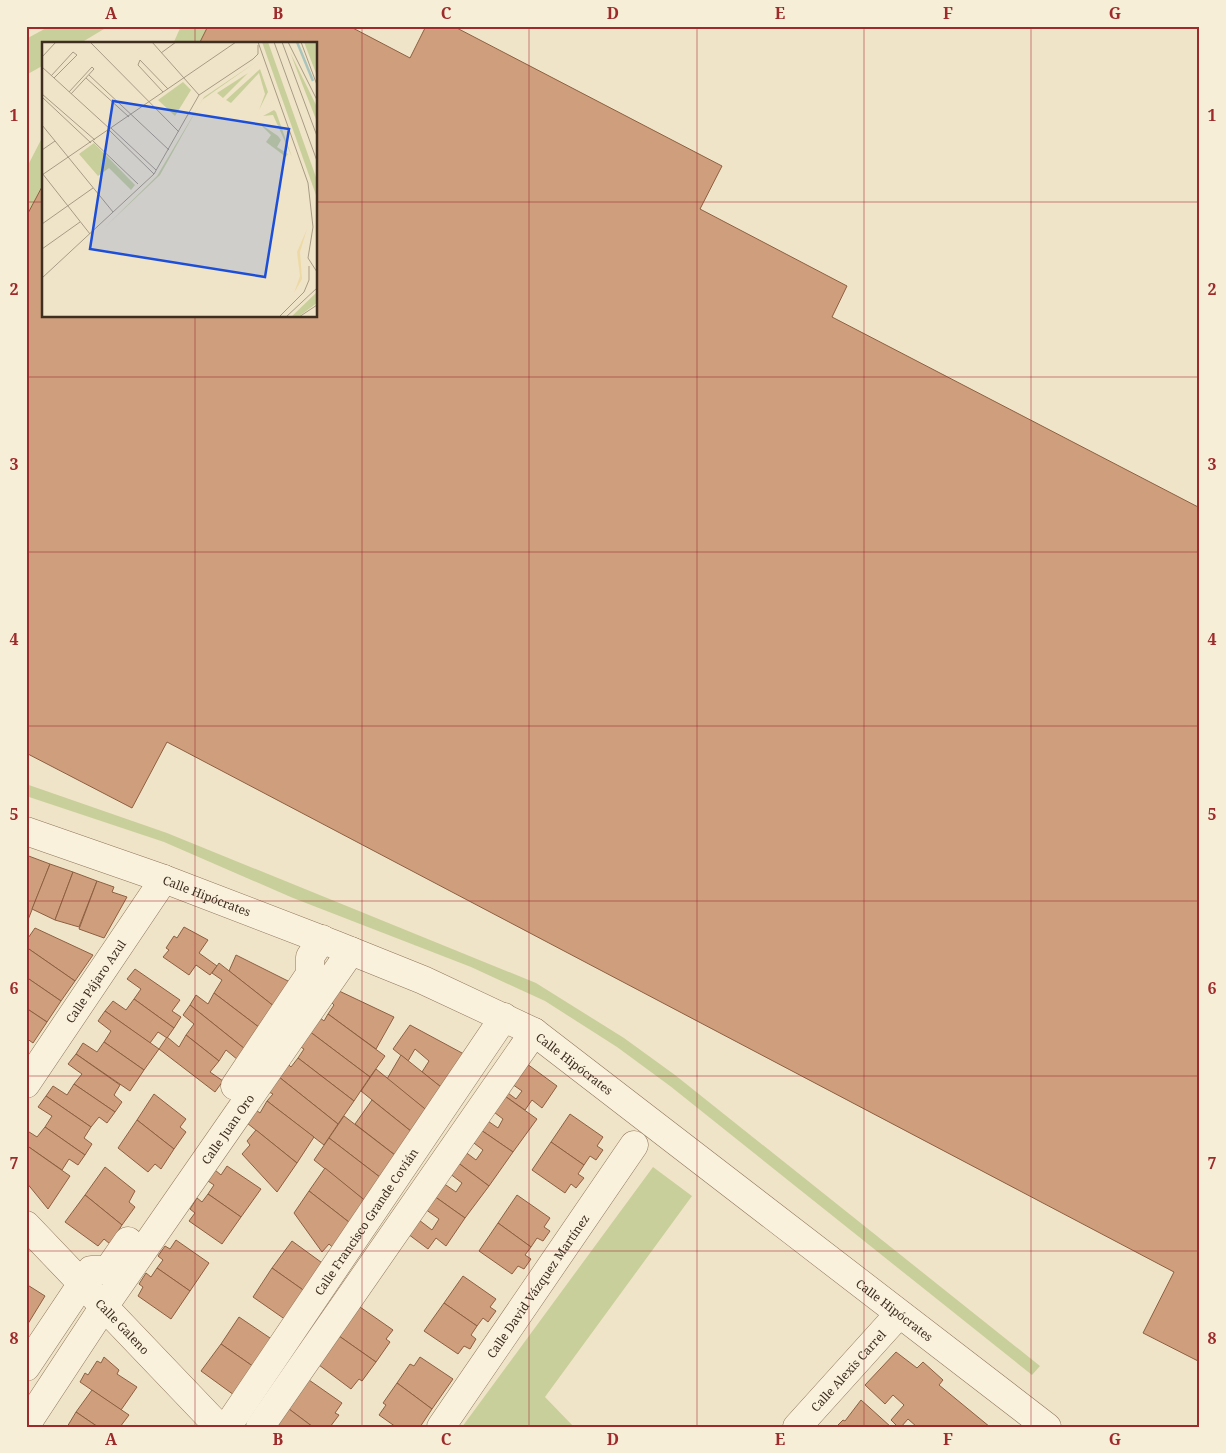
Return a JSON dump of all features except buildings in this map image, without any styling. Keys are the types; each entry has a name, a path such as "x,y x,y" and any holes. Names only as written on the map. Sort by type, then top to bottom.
{"street":[{"name":"Calle Hipócrates","path":"26,831 164,880 351,951 423,980 534,1032 1046,1427"},
{"name":"Calle Pájaro Azul","path":"26,1084 164,880"},
{"name":"Calle Juan Oro","path":"81,1285 91,1270 108,1270 120,1254 310,974 310,957 322,940"},
{"name":"Calle Juan Oro","path":"26,1425 103,1308 351,951"},
{"name":"Calle Francisco Grande Covián","path":"227,1427 504,1017"},
{"path":"260,1427 534,1032"},
{"name":"Calle David Vázquez Martínez","path":"441,1427 634,1145"},
{"name":"Calle Galeno","path":"26,1225 81,1285 219,1427"},
{"path":"26,1367 81,1285"},
{"name":"Calle Alexis Carrel","path":"798,1427 900,1314"}],"green space":[{"path":"50,26 109,26 82,42 42,42 42,66 26,75 26,39"},
{"path":"181,26 208,26 200,42 174,42"},
{"path":"42,138 42,187 26,217 26,169"},
{"path":"26,784 167,833 536,983 624,1038 675,1075 1040,1366 1032,1375 670,1086 617,1047 545,1001 471,967 293,898 164,842 26,796"},
{"path":"653,1167 692,1196 545,1397 574,1427 462,1427"}]}
